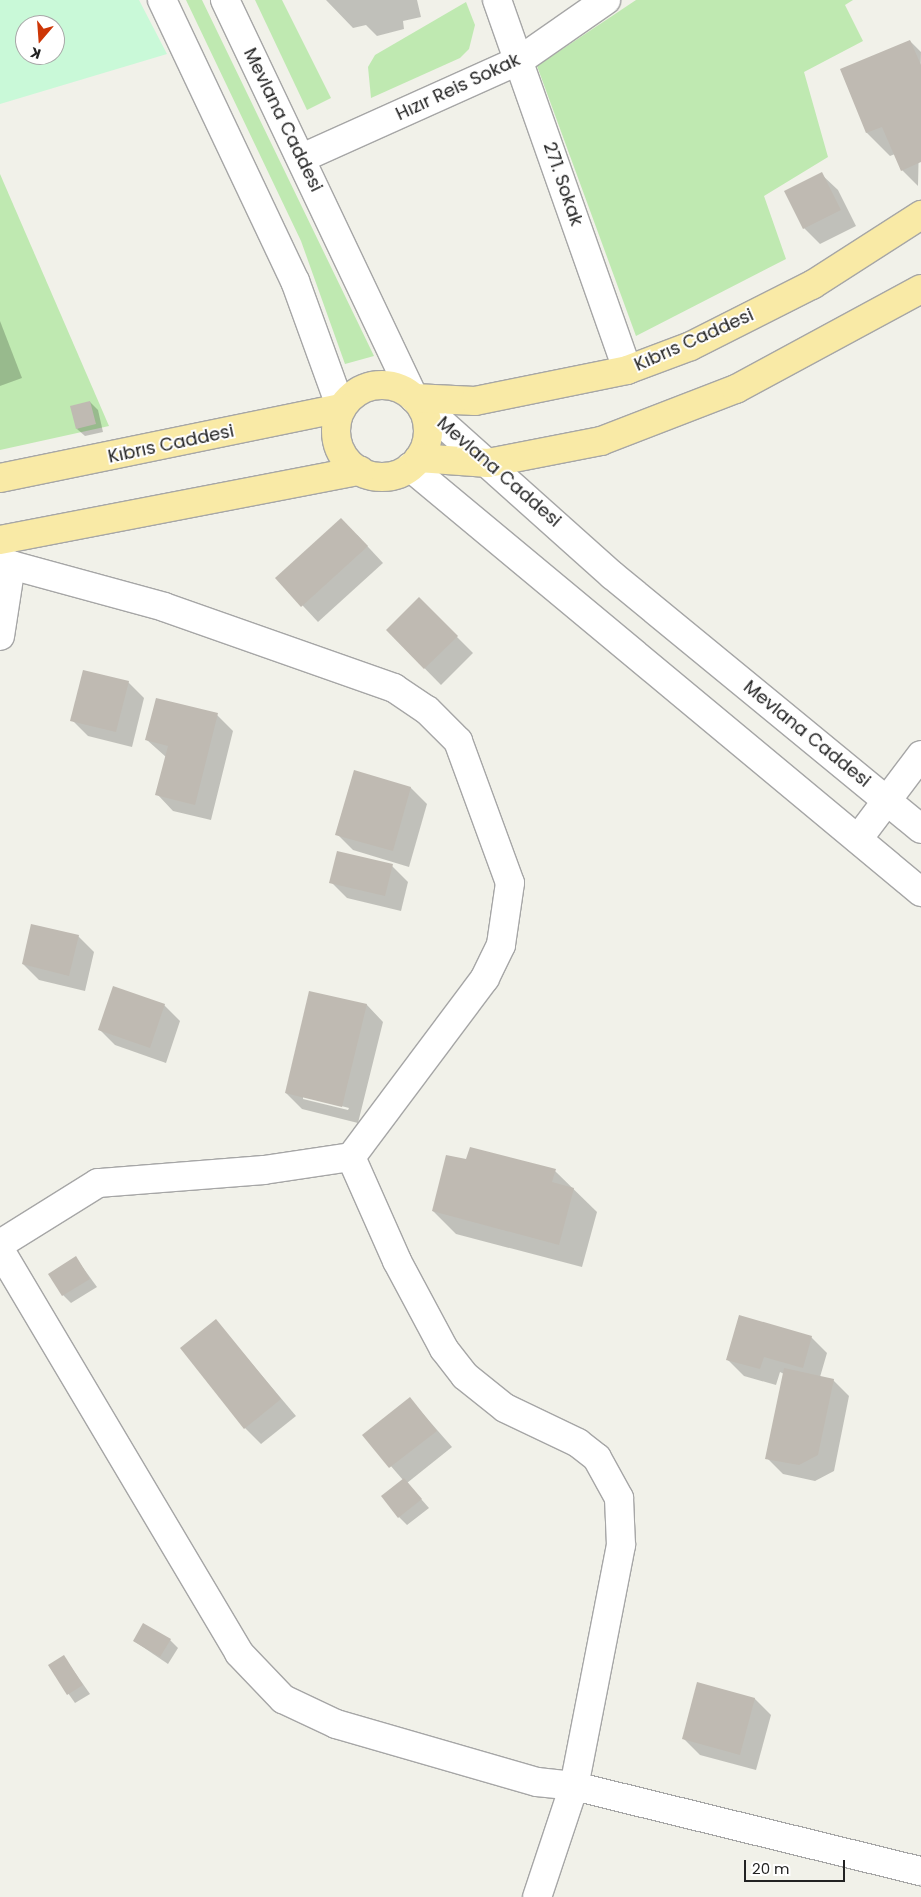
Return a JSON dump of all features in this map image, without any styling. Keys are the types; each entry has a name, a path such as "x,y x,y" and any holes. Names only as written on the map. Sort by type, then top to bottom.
{"main road":[{"name":"Kıbrıs Caddesi","path":"414,398 475,401 627,370 691,346 812,285 921,216"},
{"path":"0,540 360,471 386,476 414,462 488,463 602,441 736,389 921,289"},
{"path":"360,471 340,450 336,422 341,408 362,389 376,386 390,386 414,398 426,421 425,446 414,462"},
{"name":"Kıbrıs Caddesi","path":"0,478 341,408"}],"street":[{"path":"162,0 274,232 319,339 341,408"},
{"name":"Mevlana Caddesi","path":"225,0 302,158 414,398 612,575 887,799 921,829"},
{"name":"271. Sokak","path":"497,0 520,60 627,370"},
{"name":"Hızır Reis Sokak","path":"302,158 520,60 606,0"},
{"path":"414,462 921,892"},
{"path":"0,636 6,563 164,607 349,668 394,688 427,710 458,741 510,882 501,945 485,978 351,1157 264,1170 98,1182 0,1244"},
{"path":"858,839 921,755"},
{"path":"351,1157 397,1261 444,1350 465,1376 505,1408 578,1443 597,1458 619,1498 621,1545 574,1786 537,1897"},
{"path":"0,1250 239,1653 266,1686 300,1710 336,1724 537,1782 574,1786 921,1871"}],"green space":[{"path":"0,0 139,0 167,54 0,104"},
{"path":"186,0 202,0 374,356 345,364 301,241"},
{"path":"255,0 282,0 331,98 307,110"},
{"path":"636,0 853,0 845,5 863,41 804,72 828,157 764,196 786,259 636,336 537,66"},
{"path":"466,2 475,25 469,49 460,58 371,98 368,67 375,55"},
{"path":"0,174 109,426 0,450"}],"building":[{"path":"910,40 921,65 921,162 901,171 882,127 866,133 840,69"},
{"path":"822,172 841,210 803,229 784,191"},
{"path":"90,401 96,424 76,429 70,406"},
{"path":"341,518 368,546 301,607 275,578"},
{"path":"419,597 458,636 424,669 386,630"},
{"path":"83,670 129,681 116,732 70,721"},
{"path":"156,698 218,713 195,805 155,795 168,746 145,740"},
{"path":"354,770 411,787 393,851 335,835"},
{"path":"337,851 393,864 385,896 329,883"},
{"path":"31,924 79,935 69,976 22,964"},
{"path":"113,986 165,1004 150,1048 98,1030"},
{"path":"309,991 367,1004 342,1107 285,1093"},
{"path":"470,1147 556,1169 552,1182 574,1188 559,1245 432,1211 446,1155 466,1159"},
{"path":"76,1256 90,1279 62,1296 48,1274"},
{"path":"739,1315 812,1336 803,1368 764,1357 760,1369 726,1360"},
{"path":"216,1319 281,1399 244,1429 180,1348"},
{"path":"784,1368 834,1379 818,1455 799,1465 765,1459"},
{"path":"410,1397 437,1431 389,1468 362,1435"},
{"path":"404,1478 422,1499 398,1518 381,1496"},
{"path":"143,1623 171,1639 160,1657 133,1641"},
{"path":"64,1655 83,1685 67,1695 48,1665"},
{"path":"697,1682 755,1698 740,1755 682,1739"}]}
